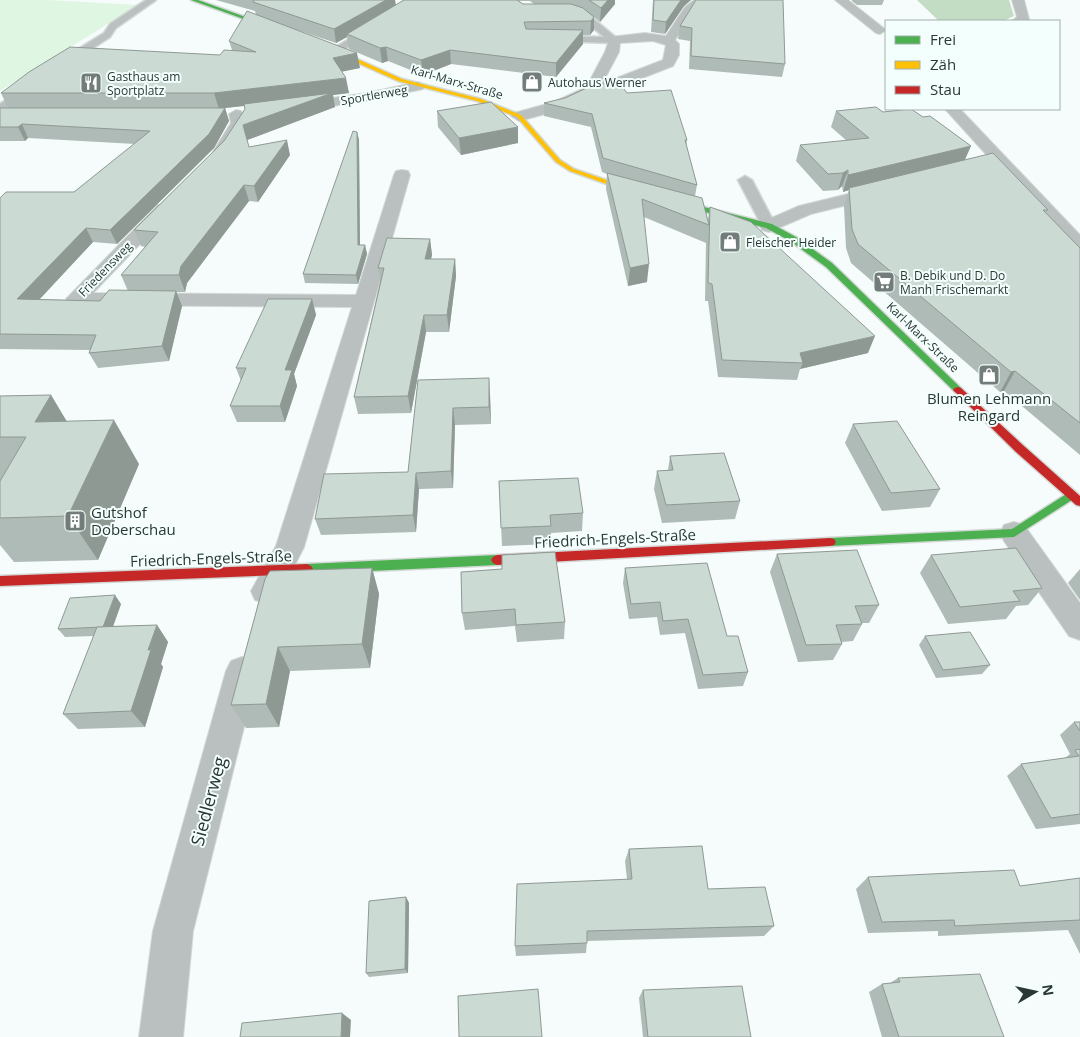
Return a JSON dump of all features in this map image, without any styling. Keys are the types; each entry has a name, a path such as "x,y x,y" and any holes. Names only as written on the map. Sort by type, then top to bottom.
{"street":[{"path":"193,0 291,34"},
{"path":"669,40 689,9 701,0"},
{"path":"841,0 884,32"},
{"path":"1018,0 1023,14 1023,18 1020,20"},
{"path":"519,116 549,108 588,93 594,86 612,52 614,40 636,37 669,40 673,44 668,64 617,83 594,86"},
{"name":"Karl-Marx-Straße","path":"309,40 418,86 479,100 519,116 558,161 572,170 628,189 770,226 793,239 829,265 1020,449 1075,498"},
{"name":"Sportlerweg","path":"283,108 367,98 418,86"},
{"path":"953,110 1080,246"},
{"path":"207,166 221,152 239,123 237,114"},
{"path":"0,115 20,115"},
{"path":"978,164 987,160 998,160"},
{"path":"278,570 290,547 363,301 400,188 402,175"},
{"path":"770,226 805,210 895,187"},
{"name":"Friedensweg","path":"180,193 76,299 363,301"},
{"path":"1075,498 1014,533 1080,627"},
{"name":"Friedrich-Engels-Straße","path":"0,581 278,570 1014,533"},
{"name":"Siedlerweg","path":"161,1037 173,932 260,603 278,570"}],"lane":[{"path":"51,70 107,35 113,26 152,0"},
{"path":"559,13 577,14 587,18 614,40"},
{"path":"336,50 378,25"},
{"path":"548,39 614,40"},
{"path":"0,110 24,92 34,80"},
{"path":"745,180 770,226"}],"green space":[{"path":"0,0 48,0 138,5 0,91"},
{"path":"917,0 1009,0 1014,16 1005,20 938,20"}],"building":[{"path":"254,0 386,0 334,29 253,2"},
{"path":"404,0 517,0 523,4 571,4 583,8 594,17 591,21 524,22 526,29 583,30 556,63 450,50 421,60 386,47 380,48 347,34"},
{"path":"589,0 608,0 601,8"},
{"path":"654,0 681,0 666,22 653,20"},
{"path":"696,0 783,0 785,64 691,56 692,28 680,26"},
{"path":"247,11 357,53 333,58 346,78 214,93 1,93 29,72 70,47 220,55 224,50 256,52 229,41"},
{"path":"618,81 627,93 671,90 687,140 685,140 697,185 603,158 592,114 544,103 565,98 589,87"},
{"path":"332,93 243,125 249,147 287,140 254,186 244,185 181,266 179,275 121,275 158,232 134,230 224,141 245,109 244,104"},
{"path":"491,102 518,127 459,138 437,111"},
{"path":"876,107 883,112 912,110 923,117 930,116 971,146 848,175 848,170 843,173 828,174 800,145 869,138 836,111"},
{"path":"0,108 225,108 209,134 110,230 86,228 17,299 100,301 109,290 176,291 162,346 89,353 96,335 0,334 0,198 6,192 74,192 150,131 22,124 18,127 0,127"},
{"path":"353,131 357,132 358,245 365,245 356,275 303,274"},
{"path":"993,153 1048,210 1043,210 1080,248 1080,423 1015,371 1011,372 858,244 852,229 849,188"},
{"path":"607,173 702,198 709,225 642,199 649,264 630,268"},
{"path":"710,207 751,222 875,336 800,353 803,363 722,360 712,284 708,283"},
{"path":"387,238 430,239 425,259 455,259 447,315 424,315 408,396 354,397 384,268 378,268"},
{"path":"268,299 312,299 285,370 292,370 280,406 230,406 246,368 236,368"},
{"path":"489,378 489,407 453,408 451,471 416,473 413,515 315,519 324,474 408,472 418,380"},
{"path":"51,395 35,422 114,420 68,516 0,518 0,481 26,437 0,437 0,396"},
{"path":"897,421 940,489 891,493 853,424"},
{"path":"724,453 740,501 666,505 657,471 673,470 670,456"},
{"path":"578,478 583,513 550,515 551,526 501,528 499,481"},
{"path":"1016,548 1042,588 1013,591 1020,601 960,607 931,555"},
{"path":"857,550 879,605 855,606 862,624 836,625 842,644 806,645 777,554"},
{"path":"555,552 565,622 516,625 515,609 462,613 461,572 502,569 502,555"},
{"path":"707,563 727,636 738,636 748,672 703,675 688,619 663,621 660,602 631,604 625,568"},
{"path":"372,568 362,644 278,647 266,704 231,705 265,579 270,571"},
{"path":"115,595 103,627 58,629 70,598"},
{"path":"157,625 131,711 63,714 97,627"},
{"path":"970,632 990,665 943,670 925,636"},
{"path":"1074,722 1080,722 1080,731"},
{"path":"1080,749 1080,814 1051,818 1021,764 1079,756 1075,750"},
{"path":"702,846 708,889 765,887 774,926 587,931 587,943 515,946 517,884 632,879 629,849"},
{"path":"1014,870 1020,886 1080,878 1080,920 955,926 954,920 882,922 868,877"},
{"path":"406,897 405,969 366,973 369,901"},
{"path":"980,974 1004,1037 899,1037 882,984 900,982 898,978"},
{"path":"742,986 751,1037 648,1037 643,990"},
{"path":"538,989 542,1037 459,1037 458,996"},
{"path":"342,1013 341,1037 240,1037 242,1023"}],"traffic: fast":[{"path":"193,0 279,30"},
{"path":"635,191 769,226 793,239 829,265 958,390"},
{"path":"830,542 1014,533 1071,495"},
{"path":"307,569 497,560"}],"traffic: slow":[{"path":"324,46 400,80 479,100 519,116 558,161 572,170 635,191"}],"traffic: jam":[{"path":"958,390 1020,449 1080,502"},
{"path":"497,560 830,542"},
{"path":"0,581 307,569"}],"place":[{"name":"Autohaus Werner","path":"532,82"},
{"name":"Gasthaus am Sportplatz","path":"91,83"},
{"name":"Fleischer Heider","path":"730,242"},
{"name":"B. Debik und D. Do Manh Frischemarkt","path":"884,282"},
{"name":"Blumen Lehmann Reingard","path":"989,375"},
{"name":"Gutshof Doberschau","path":"75,521"}]}
